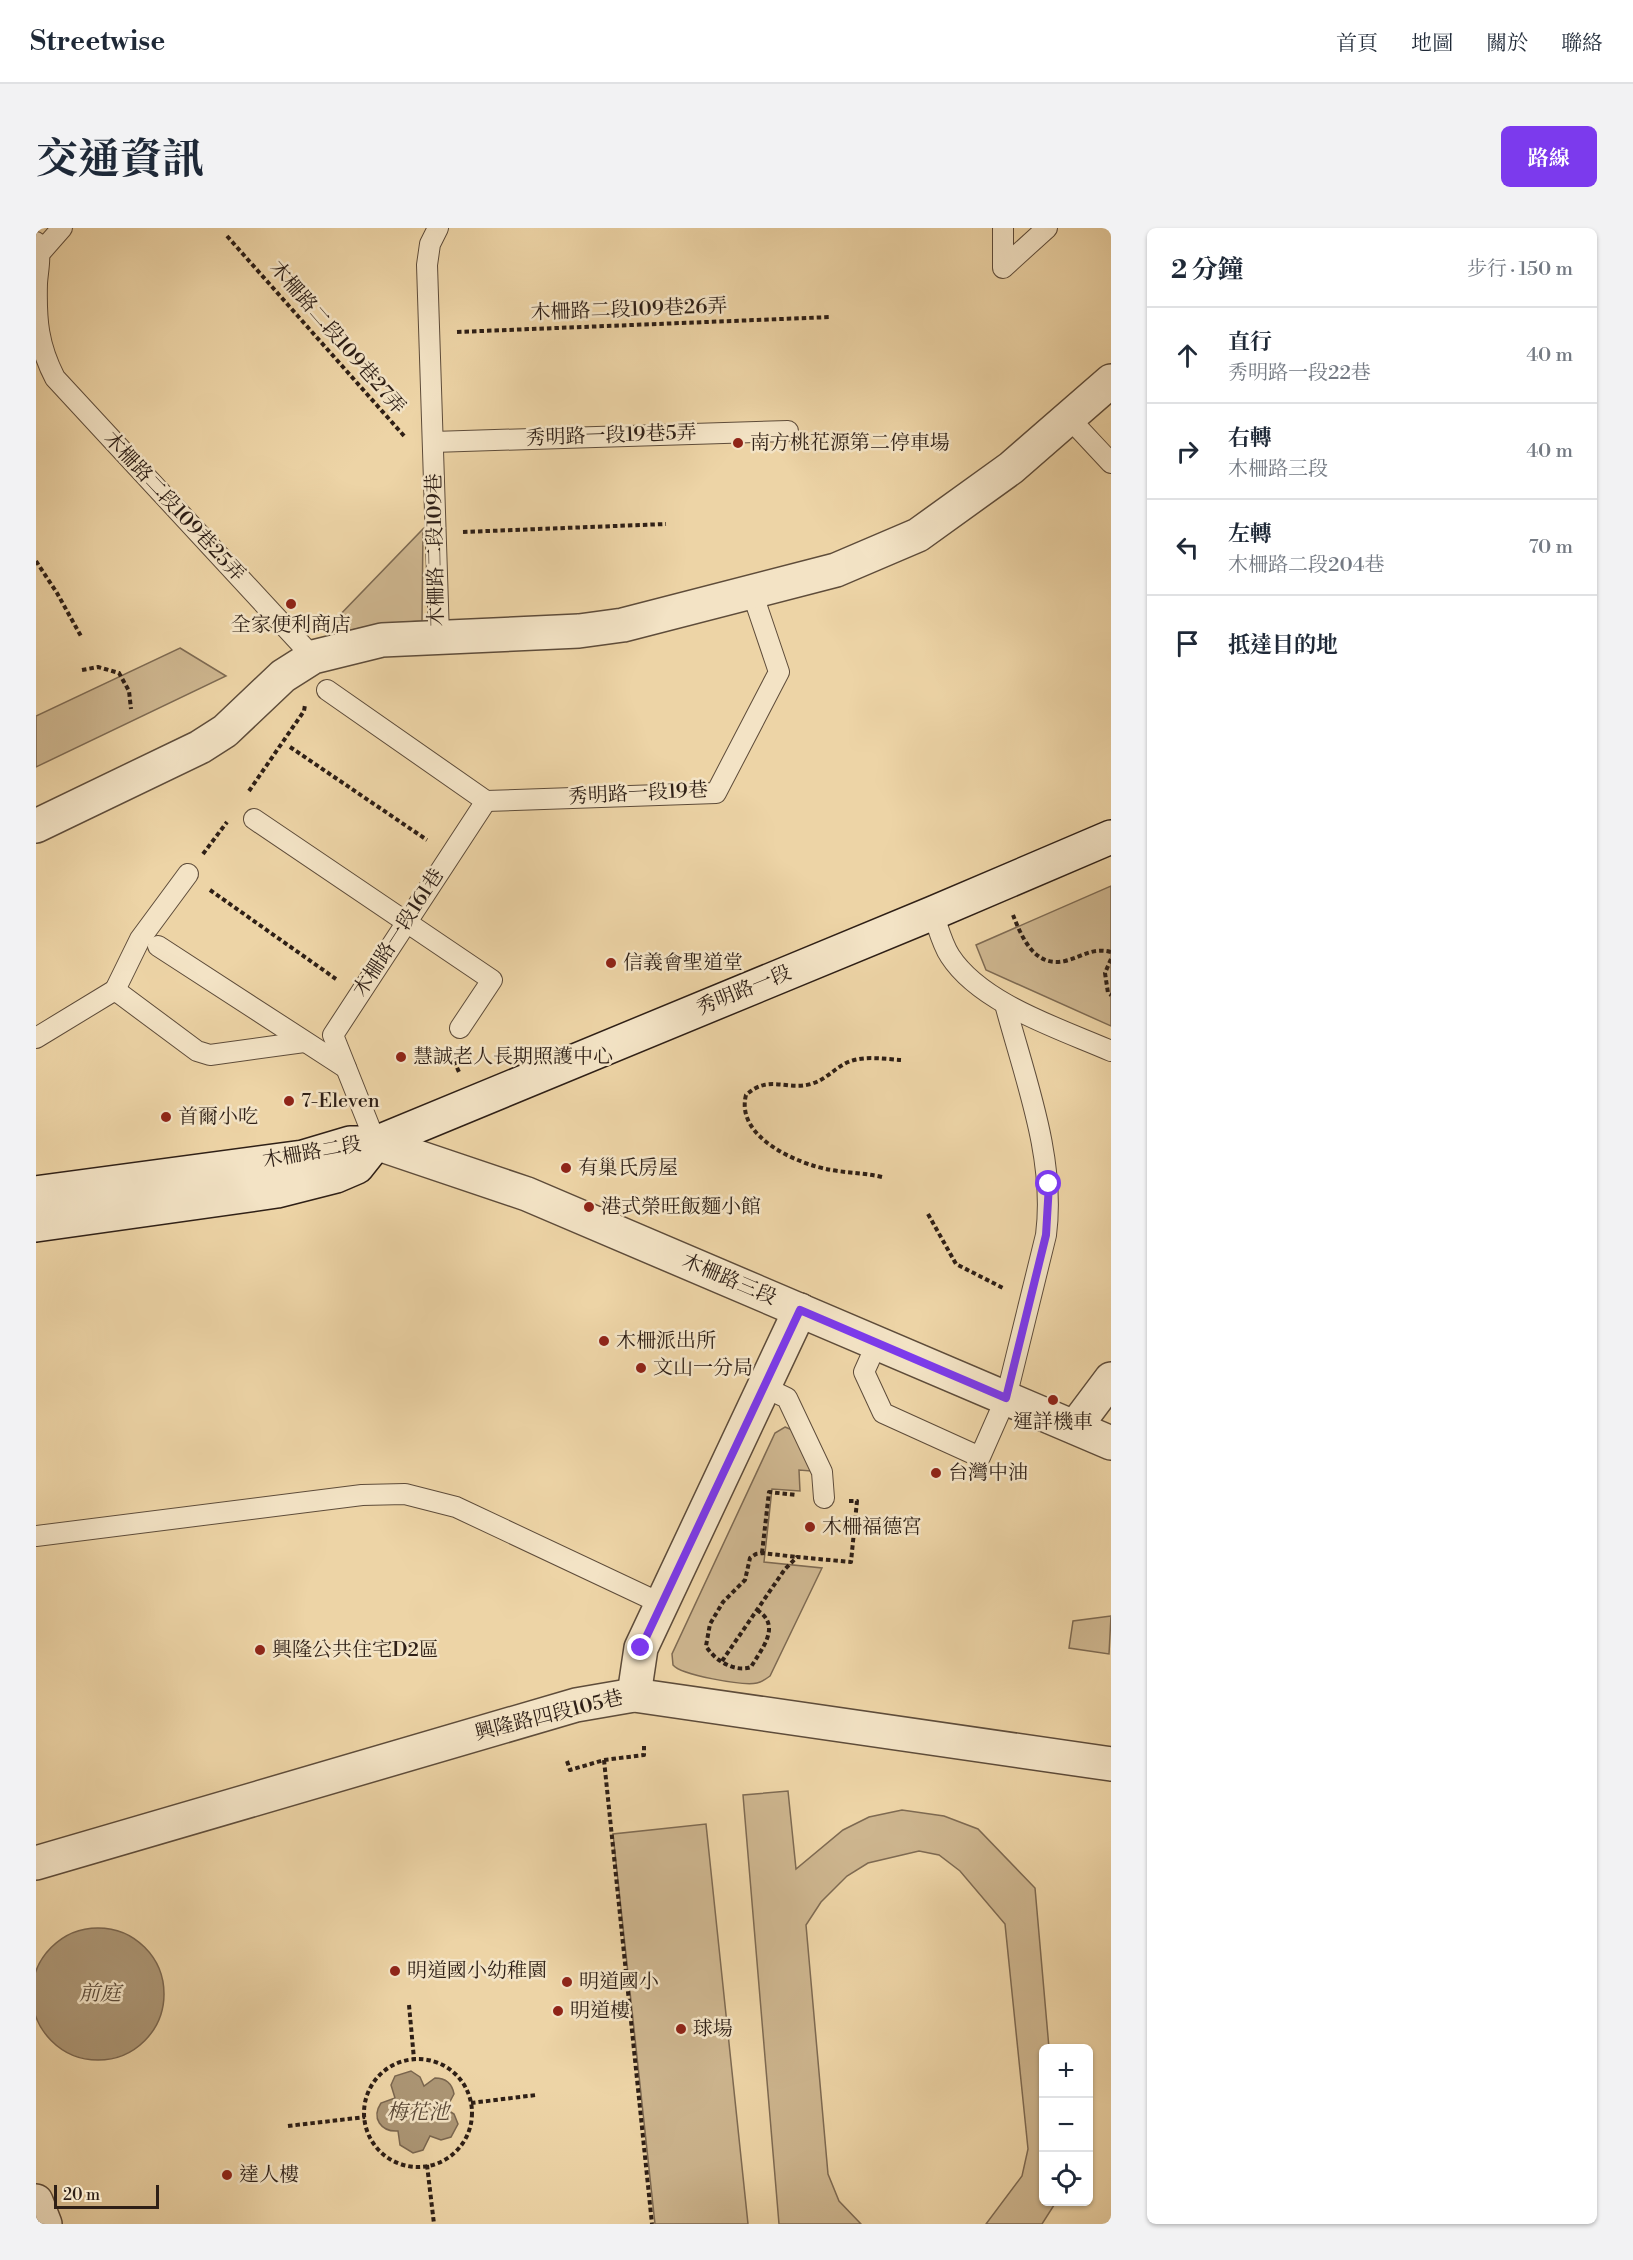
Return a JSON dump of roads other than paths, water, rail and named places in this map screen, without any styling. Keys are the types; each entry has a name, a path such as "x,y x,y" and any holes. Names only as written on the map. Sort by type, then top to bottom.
{"street":[{"path":"439,636 579,630 623,625 836,570 918,535 1011,468 1111,381"},
{"name":"木柵路二段109巷","path":"36,826 200,747 225,731 283,676 313,657 382,640 439,636"},
{"name":"秀明路一段","path":"376,1143 933,914 1111,837"},
{"name":"木柵路二段","path":"36,1193 303,1156 350,1143 376,1143"},
{"name":"木柵路二段","path":"36,1225 277,1191 336,1176 357,1167 376,1143"},
{"name":"木柵路三段","path":"376,1143 527,1194 1111,1443"},
{"path":"634,1695 641,1648 800,1310"},
{"path":"1075,1427 1111,1379"},
{"name":"興隆路四段105巷","path":"36,1863 576,1705 634,1695 1111,1764"},
{"path":"36,2201 45,2224"}],"lane":[{"path":"38,247 62,228"},
{"name":"木柵路二段109巷","path":"438,228 430,244 427,265 439,636"},
{"path":"1003,228 1003,268 1047,228"},
{"name":"木柵路二段109巷25弄","path":"38,247 36,315 39,355 55,378 313,657"},
{"path":"1070,418 1111,463"},
{"name":"秀明路一段19巷5弄","path":"433,442 788,431"},
{"name":"秀明路一段19巷","path":"486,801 716,793 779,672 752,592"},
{"path":"327,690 486,801"},
{"name":"木柵路一段161巷","path":"376,1143 333,1035 486,801"},
{"path":"254,819 492,980 460,1028"},
{"path":"36,1038 115,990 140,939 195,879"},
{"path":"933,914 950,956 966,973 1005,1004 1111,1051"},
{"path":"158,946 346,1068"},
{"path":"115,990 196,1051 210,1055 304,1042"},
{"path":"877,1343 864,1372 883,1413 980,1457 1006,1398 1029,1295 1046,1235 1049,1184 1031,1099 1005,1004"},
{"path":"764,1388 787,1398 822,1472 824,1498"},
{"path":"36,1536 362,1494 405,1494 456,1507 662,1604"}],"water":[{"name":"前庭","path":"98,1928 123,1933 144,1948 159,1969 164,1994 159,2019 144,2040 123,2055 98,2060 73,2055 52,2040 37,2019 32,1994 37,1969 52,1948 73,1933"},
{"name":"梅花池","path":"411,2071 420,2077 424,2086 435,2078 445,2080 450,2084 454,2094 446,2109 454,2114 458,2124 451,2137 441,2140 430,2136 423,2150 413,2153 400,2145 398,2131 387,2129 379,2123 377,2114 381,2103 395,2098 391,2085 395,2076"}],"place":[{"name":"南方桃花源第二停車場","path":"738,443"},
{"name":"全家便利商店","path":"291,604"},
{"name":"信義會聖道堂","path":"611,963"},
{"name":"慧誠老人長期照護中心","path":"401,1057"},
{"name":"7-Eleven","path":"289,1101"},
{"name":"首爾小吃","path":"166,1117"},
{"name":"有巢氏房屋","path":"566,1168"},
{"name":"港式榮旺飯麵小館","path":"589,1207"},
{"name":"木柵派出所","path":"604,1341"},
{"name":"文山一分局","path":"641,1368"},
{"name":"運詳機車","path":"1053,1400"},
{"name":"台灣中油","path":"936,1473"},
{"name":"木柵福德宮","path":"810,1527"},
{"name":"興隆公共住宅D2區","path":"260,1650"},
{"name":"明道國小幼稚園","path":"395,1971"},
{"name":"明道國小","path":"567,1982"},
{"name":"明道樓","path":"558,2011"},
{"name":"球場","path":"681,2029"},
{"name":"達人樓","path":"227,2175"}]}
